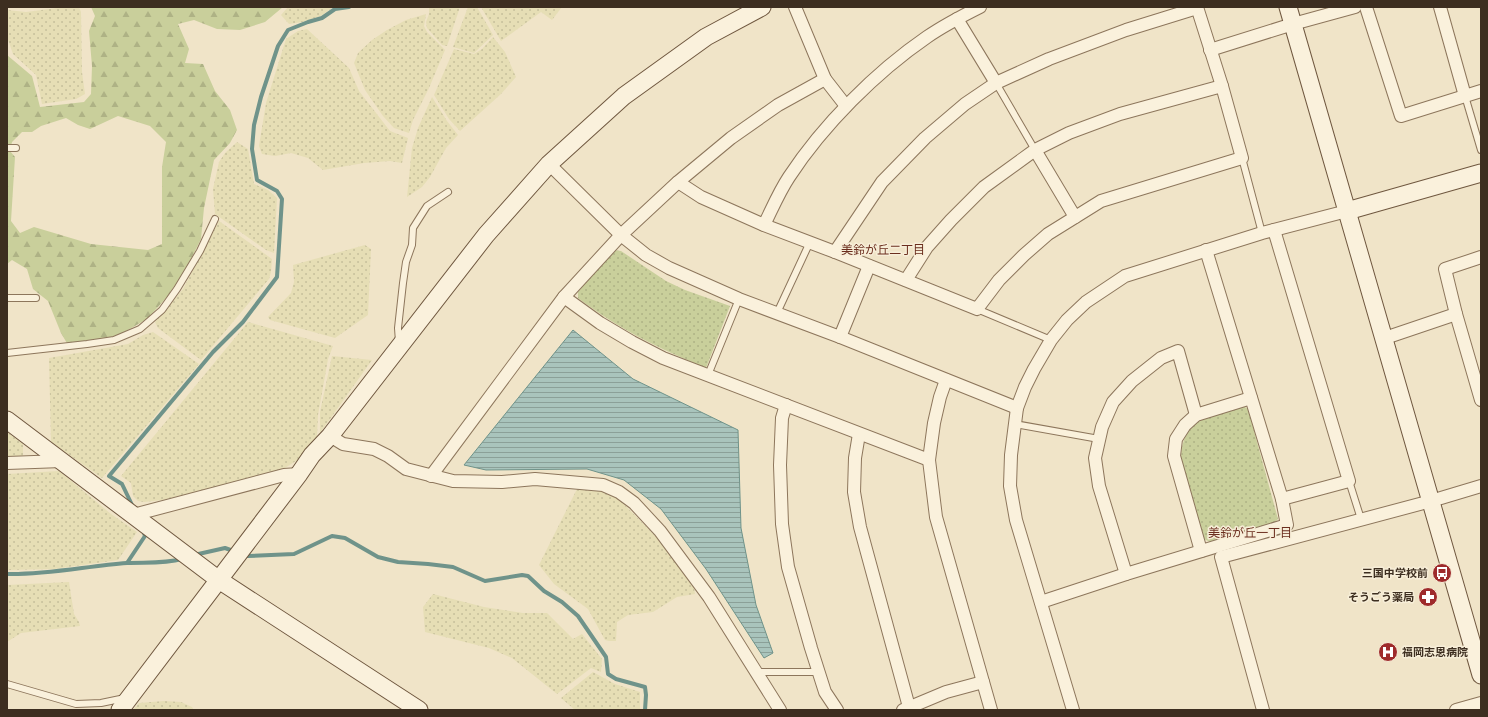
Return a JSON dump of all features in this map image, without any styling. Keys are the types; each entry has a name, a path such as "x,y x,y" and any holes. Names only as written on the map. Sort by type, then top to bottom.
{"street":[{"path":"125,703 312,455 330,436 486,234 549,164 624,96 706,37 762,7"},
{"path":"795,7 825,79 846,106"},
{"path":"764,225 789,177 819,137 846,106 887,68 927,37 980,7"},
{"path":"678,182 701,197 764,225 977,309 999,280 1048,234 1101,201 1242,158 1222,86 1197,7 1126,30 1056,57 996,83 965,104 925,138 882,182 835,252"},
{"path":"1288,7 1346,211 1385,338 1481,675"},
{"path":"1210,50 1293,24 1355,7"},
{"path":"1366,7 1401,116 1481,91"},
{"path":"1440,7 1465,96"},
{"path":"957,19 996,83"},
{"path":"432,476 564,297 621,235 678,182 731,138 778,105 825,79"},
{"path":"906,280 927,247 951,220 984,187 1035,150 1069,133 1120,114 1222,86"},
{"path":"1035,150 1074,217"},
{"path":"549,164 621,235 646,255 669,268 739,299 840,337 1017,408"},
{"path":"1073,710 1016,520 1010,486 1011,455 1017,408 1031,375 1051,340 1067,320 1086,302 1125,276 1268,232 1481,173"},
{"path":"1268,232 1349,481 1282,499"},
{"path":"1041,602 1126,574 1287,525 1282,499 1206,250"},
{"path":"1481,257 1446,269 1456,314 1481,400"},
{"path":"840,337 869,266"},
{"path":"564,297 600,323 663,358 929,460"},
{"path":"1385,338 1456,314"},
{"path":"1126,574 1099,486 1095,458 1102,427 1113,402 1132,381 1161,358 1178,351 1196,415"},
{"path":"946,380 940,397 934,423 929,460 936,517 991,710"},
{"path":"1201,551 1174,456 1176,439 1185,425 1196,415 1251,398"},
{"path":"786,406 782,418 780,465 782,524 788,567 825,692 837,710"},
{"path":"7,420 62,460 219,580 419,710"},
{"path":"859,434 855,458 854,492 865,549 906,709 946,692 982,682"},
{"path":"330,436 343,444 374,449 388,456 406,469 453,481 502,482 535,479 603,485 619,492 634,503 660,532 709,597 758,672 780,710"},
{"path":"7,463 62,460"},
{"path":"133,515 284,475 299,474"},
{"path":"1263,710 1222,557 1431,501 1481,486"},
{"path":"1456,710 1481,703"}],"lane":[{"path":"996,83 1035,150"},
{"path":"1465,96 1481,150"},
{"path":"7,148 16,148"},
{"path":"1242,158 1268,232"},
{"path":"400,347 398,328 406,262 412,245 413,228 427,206 448,192"},
{"path":"7,353 114,340 140,329 162,310 177,289 200,251 215,219"},
{"path":"777,313 810,242"},
{"path":"7,298 36,298"},
{"path":"708,375 739,299"},
{"path":"977,309 1051,340"},
{"path":"1015,424 1099,439"},
{"path":"1349,481 1360,519"},
{"path":"758,672 819,672"},
{"path":"7,684 76,704 125,703"}],"shaded area":[{"path":"65,7 79,7 81,12 82,72 85,94 76,99 42,104 36,75 13,54 7,37 7,10 26,12"},
{"path":"288,7 333,7 321,16 302,22 289,24 281,15"},
{"path":"429,7 460,7 447,46 442,45 427,28 426,22 429,14"},
{"path":"468,7 477,7 493,35 474,53 453,47"},
{"path":"481,7 562,7 552,20 541,12 501,41"},
{"path":"426,14 424,26 427,32 445,50 429,88 413,120 409,133 394,128 383,116 365,90 354,63 358,53 372,40 406,20"},
{"path":"307,29 349,68 359,91 390,131 408,138 402,163 390,161 364,163 323,170 308,158 291,153 275,156 262,154 259,146 266,103 286,39 298,31"},
{"path":"493,37 505,52 516,77 501,94 460,131 449,119 434,95 454,49 474,54 482,49"},
{"path":"432,97 458,135 446,148 430,177 422,187 407,197 412,148 418,128"},
{"path":"237,142 248,149 254,184 268,190 277,198 274,253 266,250 215,214 213,189 219,162 225,153"},
{"path":"219,221 272,259 271,272 269,279 201,360 158,328 155,322 183,289"},
{"path":"365,245 371,249 368,315 335,338 270,320 268,317 291,293 294,282 293,265"},
{"path":"248,322 333,346 328,359 318,415 317,436 302,457 285,468 245,481 162,500 144,502 138,501 133,496 131,483 121,476"},
{"path":"153,332 199,364 102,478 51,442 49,358 128,344 143,335"},
{"path":"332,356 372,360 320,433 320,412"},
{"path":"7,432 23,444 23,460 7,461"},
{"path":"59,471 111,514 137,532 118,560 54,569 7,570 7,474"},
{"path":"577,489 601,491 617,497 665,546 694,587 695,594 677,597 653,612 628,615 617,622 616,641 605,640 588,609 554,584 539,565"},
{"path":"69,582 74,614 80,626 21,633 7,642 7,585"},
{"path":"433,594 484,607 523,613 547,613 573,639 582,634 602,659 601,672 591,668 557,694 512,658 489,648 425,632 423,607"},
{"path":"593,672 615,684 640,692 640,710 575,710 561,698"},
{"path":"164,701 181,702 192,707 194,710 133,710 139,703"}],"green space":[{"path":"91,7 283,7 265,22 240,30 217,29 194,20 178,24 189,49 185,63 203,64 215,91 230,110 237,130 230,143 214,160 204,208 201,239 186,269 167,297 147,319 121,334 104,339 68,345 61,333 48,301 33,289 27,269 12,260 7,264 7,55 32,76 40,107 84,102 91,94 92,66 89,31 95,16","holes":["118,116 150,126 166,142 162,167 162,244 148,250 91,244 34,227 20,233 11,221 15,157 10,151 12,142 22,132 32,132 41,126 66,118 78,125 90,129"]},
{"path":"614,250 621,251 666,281 685,290 730,306 706,368 639,337 578,298 578,292"},
{"path":"1243,406 1248,409 1278,519 1273,524 1210,542 1204,539 1181,458 1183,445 1187,434 1193,426 1201,420 1220,412"}],"water":[{"path":"573,330 633,379 738,430 741,528 756,605 773,653 764,658 706,569 661,509 624,480 587,469 486,470 464,465"}],"waterway":[{"path":"133,507 122,484 109,476 213,352 243,322 277,277 282,199 277,191 257,180 252,149 254,125 261,97 278,46 288,30 322,18 335,9 349,7"},
{"path":"127,563 145,536 143,530"},
{"path":"244,555 294,554 332,536 345,538 378,557 398,562 453,567 485,581 522,575 528,576 544,591 562,602 578,616 606,657 608,674 616,679 645,687 645,710"},
{"path":"194,555 225,548 236,552"},
{"path":"7,574 52,572 112,564 161,562 182,559"}],"place":[{"name":"三国中学校前","path":"1442,573"},
{"name":"そうごう薬局","path":"1428,597"},
{"name":"福岡志恩病院","path":"1388,652"}],"district":[{"name":"美鈴が丘二丁目","path":"883,250"},
{"name":"美鈴が丘一丁目","path":"1250,533"}]}
